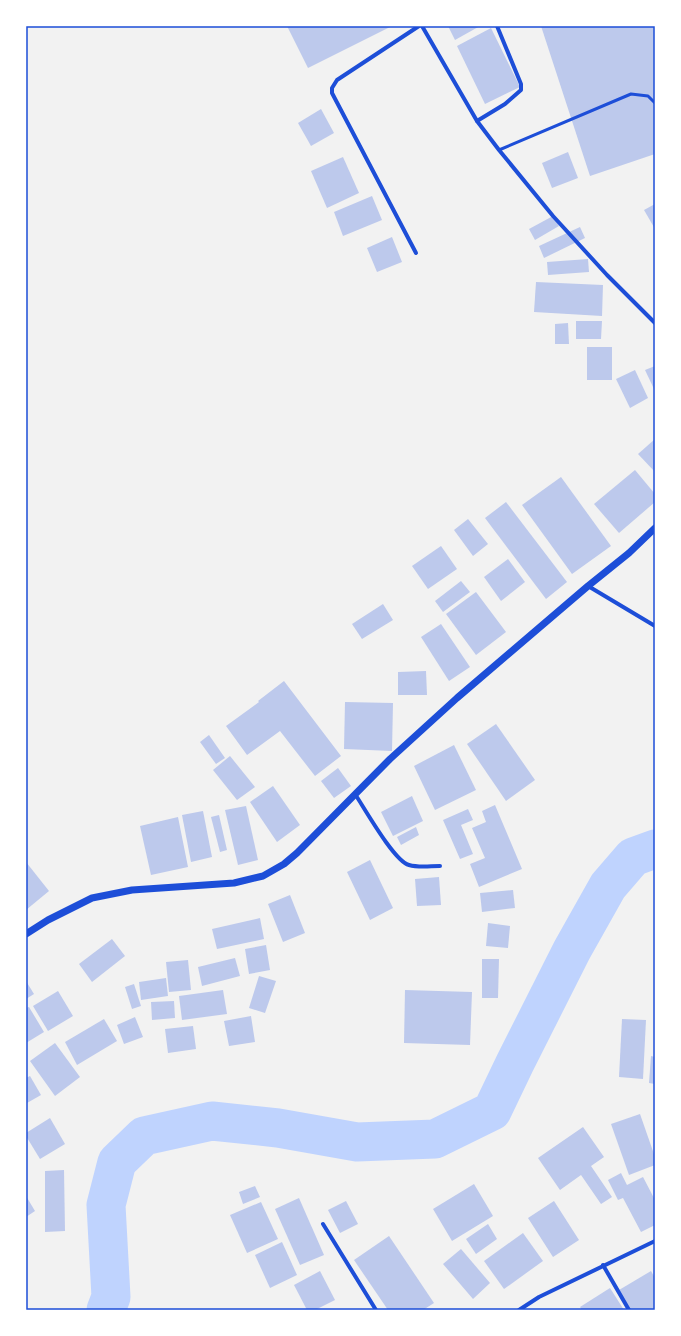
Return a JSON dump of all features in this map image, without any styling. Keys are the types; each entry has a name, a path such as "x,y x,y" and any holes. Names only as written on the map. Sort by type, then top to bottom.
{"street":[{"path":"416,253 332,93 332,88 336,80 420,26 477,121 499,150 553,216 597,264 655,323"},
{"path":"477,121 505,104 521,90 497,26"},
{"path":"26,934 92,898 132,890 234,883 263,876 284,864 297,853 390,759 457,698 629,553 655,528"},
{"path":"588,586 655,626"},
{"path":"355,794 391,849 399,858 408,865 419,867 440,866"},
{"path":"323,1224 376,1310"},
{"path":"519,1310 603,1265 655,1241"},
{"path":"603,1265 629,1310"}],"lane":[{"path":"499,150 631,94 648,96 655,103"}],"building":[{"path":"287,26 392,26 308,68"},
{"path":"448,26 480,26 455,40"},
{"path":"541,26 655,26 655,154 590,176"},
{"path":"491,28 520,87 485,104 457,46"},
{"path":"321,109 334,133 311,146 298,123"},
{"path":"568,152 578,178 552,188 542,163"},
{"path":"343,157 359,193 327,208 311,171"},
{"path":"372,196 382,220 343,236 334,212"},
{"path":"655,204 655,229 644,210"},
{"path":"553,216 559,226 535,240 529,229"},
{"path":"580,227 585,238 544,258 539,246"},
{"path":"392,237 402,262 377,272 367,248"},
{"path":"588,259 589,272 548,275 547,262"},
{"path":"536,282 603,285 602,316 534,312"},
{"path":"576,321 602,321 601,339 576,339"},
{"path":"568,323 569,344 555,344 555,324"},
{"path":"587,347 612,347 612,380 587,380"},
{"path":"655,366 655,389 654,389 645,370"},
{"path":"635,370 648,398 630,408 616,379"},
{"path":"655,439 655,472 638,454"},
{"path":"635,470 655,494 655,502 619,533 594,504"},
{"path":"561,477 611,546 572,574 522,505"},
{"path":"506,502 567,582 546,599 485,518"},
{"path":"468,519 488,544 473,556 454,530"},
{"path":"441,546 457,569 428,589 412,566"},
{"path":"508,559 525,582 501,601 484,577"},
{"path":"461,581 470,592 443,612 435,601"},
{"path":"476,592 506,632 476,655 446,614"},
{"path":"383,604 393,620 362,639 352,624"},
{"path":"441,624 470,667 449,681 421,637"},
{"path":"426,671 427,695 398,695 398,672"},
{"path":"284,681 341,756 315,776 280,731 247,755 226,726 259,702 258,701"},
{"path":"345,702 393,703 392,751 344,749"},
{"path":"496,724 535,780 506,801 467,744"},
{"path":"209,735 225,758 216,764 200,742"},
{"path":"454,745 476,790 435,810 414,766"},
{"path":"230,756 255,787 237,800 213,770"},
{"path":"338,768 351,786 334,798 321,781"},
{"path":"273,786 300,825 277,842 250,802"},
{"path":"412,796 423,821 393,836 381,812"},
{"path":"495,805 522,869 479,887 470,864 485,858 472,828 486,822 482,811"},
{"path":"246,806 258,860 238,865 225,810"},
{"path":"468,809 473,820 461,825 473,854 460,859 443,820"},
{"path":"203,811 212,857 191,862 182,815"},
{"path":"219,815 227,850 220,852 211,817"},
{"path":"178,817 188,867 151,875 140,826"},
{"path":"416,827 419,835 401,845 397,837"},
{"path":"370,860 393,908 370,920 347,872"},
{"path":"26,862 49,891 26,910"},
{"path":"439,877 441,905 417,906 415,879"},
{"path":"513,890 515,908 482,912 480,893"},
{"path":"290,895 305,933 283,942 268,904"},
{"path":"260,918 264,939 217,949 212,929"},
{"path":"488,923 510,926 508,948 486,946"},
{"path":"112,939 125,956 92,982 79,964"},
{"path":"266,945 270,970 249,974 245,949"},
{"path":"235,958 240,976 202,986 198,967"},
{"path":"482,959 499,959 498,998 482,998"},
{"path":"188,960 191,990 169,992 166,962"},
{"path":"259,976 276,981 265,1013 249,1008"},
{"path":"166,978 168,996 141,1000 139,982"},
{"path":"26,981 34,994 26,999"},
{"path":"134,984 141,1006 132,1009 125,987"},
{"path":"223,990 227,1014 182,1020 179,996"},
{"path":"405,990 472,992 470,1045 404,1043"},
{"path":"58,991 73,1016 48,1031 33,1006"},
{"path":"174,1001 175,1018 152,1020 151,1002"},
{"path":"29,1007 44,1032 26,1043 26,1008"},
{"path":"251,1016 255,1042 229,1046 224,1021"},
{"path":"135,1017 143,1037 124,1044 117,1025"},
{"path":"104,1019 117,1041 77,1065 65,1042"},
{"path":"622,1019 646,1020 643,1079 619,1077"},
{"path":"193,1026 196,1049 168,1053 165,1029"},
{"path":"55,1043 80,1077 55,1096 30,1061"},
{"path":"651,1056 655,1057 655,1084 649,1083"},
{"path":"30,1076 41,1095 27,1103 26,1078"},
{"path":"640,1114 655,1157 655,1165 629,1175 611,1124"},
{"path":"50,1118 65,1144 40,1159 26,1136 26,1133"},
{"path":"583,1127 604,1157 591,1166 612,1197 601,1204 581,1175 560,1190 538,1158"},
{"path":"64,1170 65,1231 45,1232 45,1171"},
{"path":"621,1173 627,1185 643,1177 655,1200 655,1225 641,1232 623,1198 618,1200 608,1180"},
{"path":"474,1184 493,1216 452,1241 433,1209"},
{"path":"255,1186 260,1197 243,1204 239,1192"},
{"path":"26,1196 35,1211 26,1217"},
{"path":"299,1198 324,1255 300,1265 275,1209"},
{"path":"346,1201 358,1224 340,1233 328,1210"},
{"path":"554,1201 579,1240 553,1257 528,1218"},
{"path":"261,1202 278,1239 247,1253 230,1215"},
{"path":"488,1224 497,1239 476,1254 466,1239"},
{"path":"523,1233 543,1261 504,1289 484,1261"},
{"path":"389,1236 434,1303 423,1310 388,1310 354,1260"},
{"path":"282,1242 297,1275 270,1288 255,1255"},
{"path":"461,1249 490,1283 473,1299 443,1264"},
{"path":"320,1271 335,1300 315,1310 307,1310 294,1285"},
{"path":"651,1271 655,1278 655,1310 630,1310 619,1290"},
{"path":"610,1288 624,1310 582,1310 580,1307"}],"waterway":[{"path":"106,1310 111,1297 106,1205 117,1162 144,1136 212,1121 278,1128 357,1142 435,1139 492,1111 572,950 608,886 633,857 655,849"}]}
